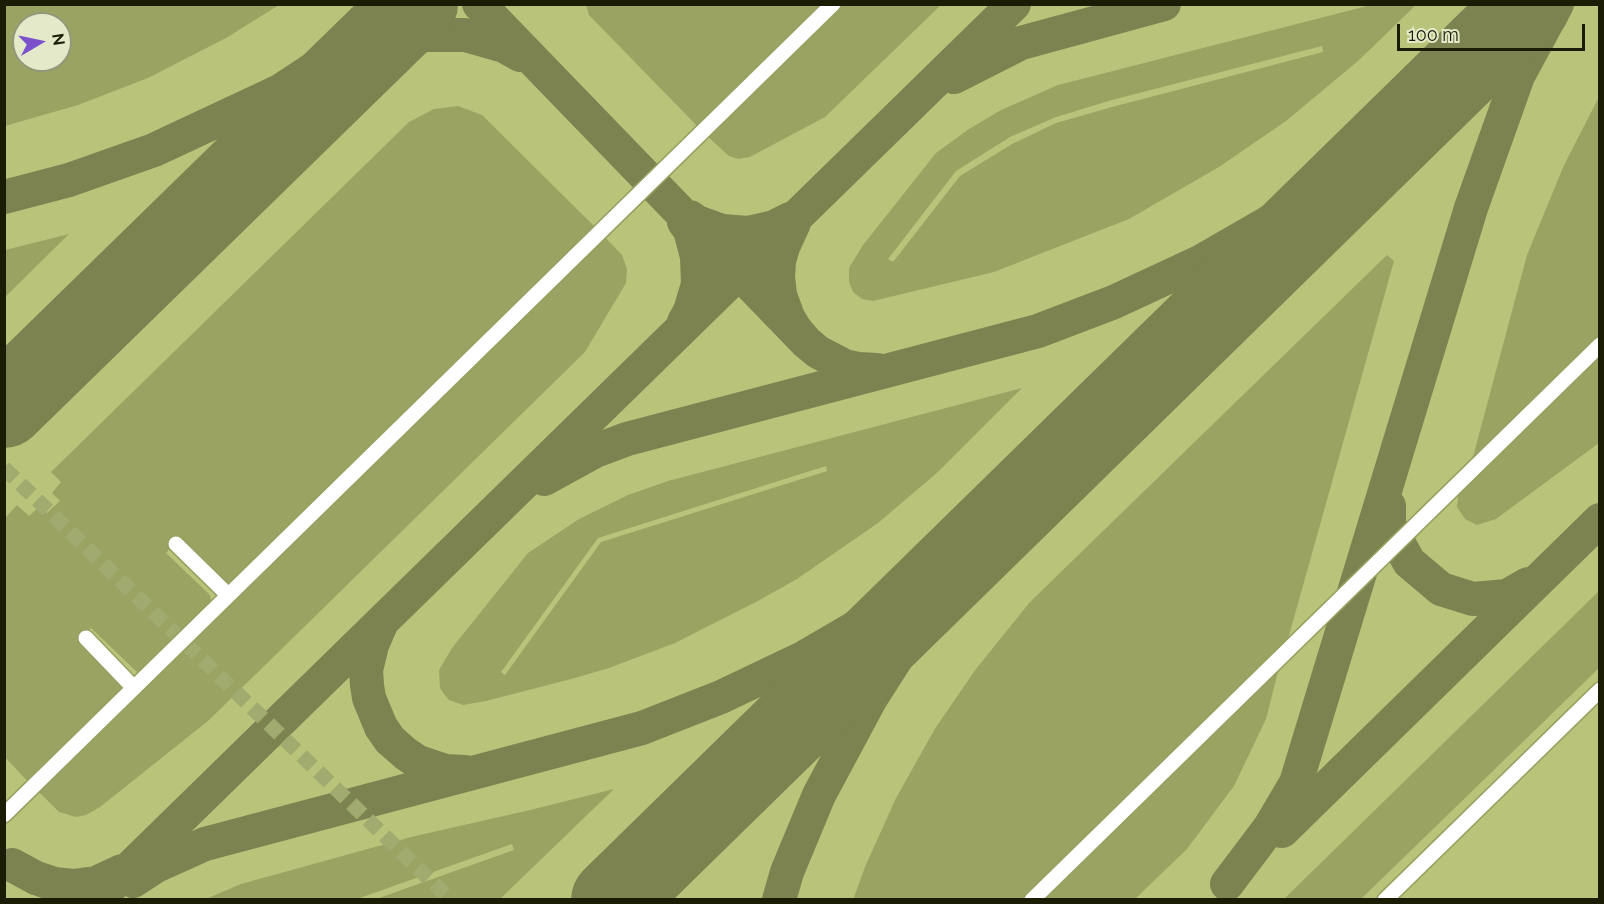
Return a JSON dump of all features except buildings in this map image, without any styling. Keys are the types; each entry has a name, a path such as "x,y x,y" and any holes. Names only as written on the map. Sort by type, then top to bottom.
{"lane":[{"path":"4,815 833,4"},
{"path":"1032,900 1599,345"},
{"path":"177,544 228,595"},
{"path":"86,638 134,688"},
{"path":"1385,900 1599,690"}],"shaded area":[{"path":"5,4 279,5 226,38 148,78 78,105 5,126"},
{"path":"1375,4 1416,5 1358,61 1286,121 1219,167 1129,219 994,272 873,301 862,299 853,292 849,282 849,268 863,245 936,153 969,129 1001,110 1058,85","holes":["1322,46 1323,52 1056,123 1012,144 960,176 893,262 888,259 956,171 1010,137 1056,117 1112,100"]},
{"path":"5,5 1599,5 1599,899 5,899"},
{"path":"586,5 829,5 701,130 589,15"},
{"path":"840,5 941,5 825,117 750,157 738,159 729,156 706,135"},
{"path":"1599,97 1599,341 1470,468 1527,255 1564,165"},
{"path":"458,106 482,115 598,230 233,586 223,584 178,539 166,553 210,595 212,607 143,673 138,673 91,628 79,640 125,686 30,784 5,757 5,518 17,505 29,516 40,506 47,513 60,501 52,493 61,482 51,472 409,122 434,109"},
{"path":"69,234 5,297 5,250"},
{"path":"603,235 622,255 627,269 626,283 585,352 208,721 100,807 86,815 76,817 59,812 36,789"},
{"path":"1387,255 1394,261 1288,639 1025,899 853,900 896,798 936,727 976,669 1030,602"},
{"path":"1599,349 1599,443 1496,519 1477,525 1465,519 1457,507 1459,486"},
{"path":"1022,388 938,472 878,523 797,579 756,602 675,643 609,668 486,701 463,705 449,700 440,688 439,670 452,648 528,553 579,519 628,495 668,481","holes":["826,466 827,471 601,542 505,675 501,672 598,538"]},
{"path":"1599,591 1599,668 1361,899 1284,899"},
{"path":"1281,660 1266,719 1234,786 1187,849 1135,899 1036,900"},
{"path":"614,789 500,899 376,899 514,850 512,844 357,899 206,899 241,884 411,837"}],"taxiway":[{"path":"4,197 69,180 154,150 280,91 362,37 405,4"},
{"path":"479,4 806,342"},
{"path":"97,900 1014,4"},
{"path":"954,77 1021,43 1164,4"},
{"path":"1227,884 1270,827 1296,783 1471,208 1518,76 1557,4"},
{"path":"353,66 387,46 426,35 465,35 504,46 520,55"},
{"path":"544,479 595,451 627,439 1038,331 1114,302 1200,262 1266,224 1361,157 1430,101"},
{"path":"690,217 722,231 748,233 774,227 790,219"},
{"path":"684,222 690,230 697,257 698,284 690,311 684,322"},
{"path":"794,223 779,261 780,295 788,317 806,342 818,352 845,366 877,370"},
{"path":"133,881 156,866 205,844 642,728 721,697 805,657 858,626 956,556 1036,486"},
{"path":"1389,506 1389,525 1409,562 1441,589 1473,599 1507,596 1528,584"},
{"path":"1282,831 1600,520"},
{"path":"779,900 787,872 819,795 871,698 915,629 969,562"},
{"path":"381,624 372,645 366,670 369,698 381,727 390,740 418,762 445,771 465,772"},
{"path":"12,865 36,878 54,884 73,886 96,883 122,871"}],"runway":[{"path":"4,406 416,4"},
{"path":"613,900 1529,4"}],"tunnel":[{"path":"4,468 451,900"}]}
